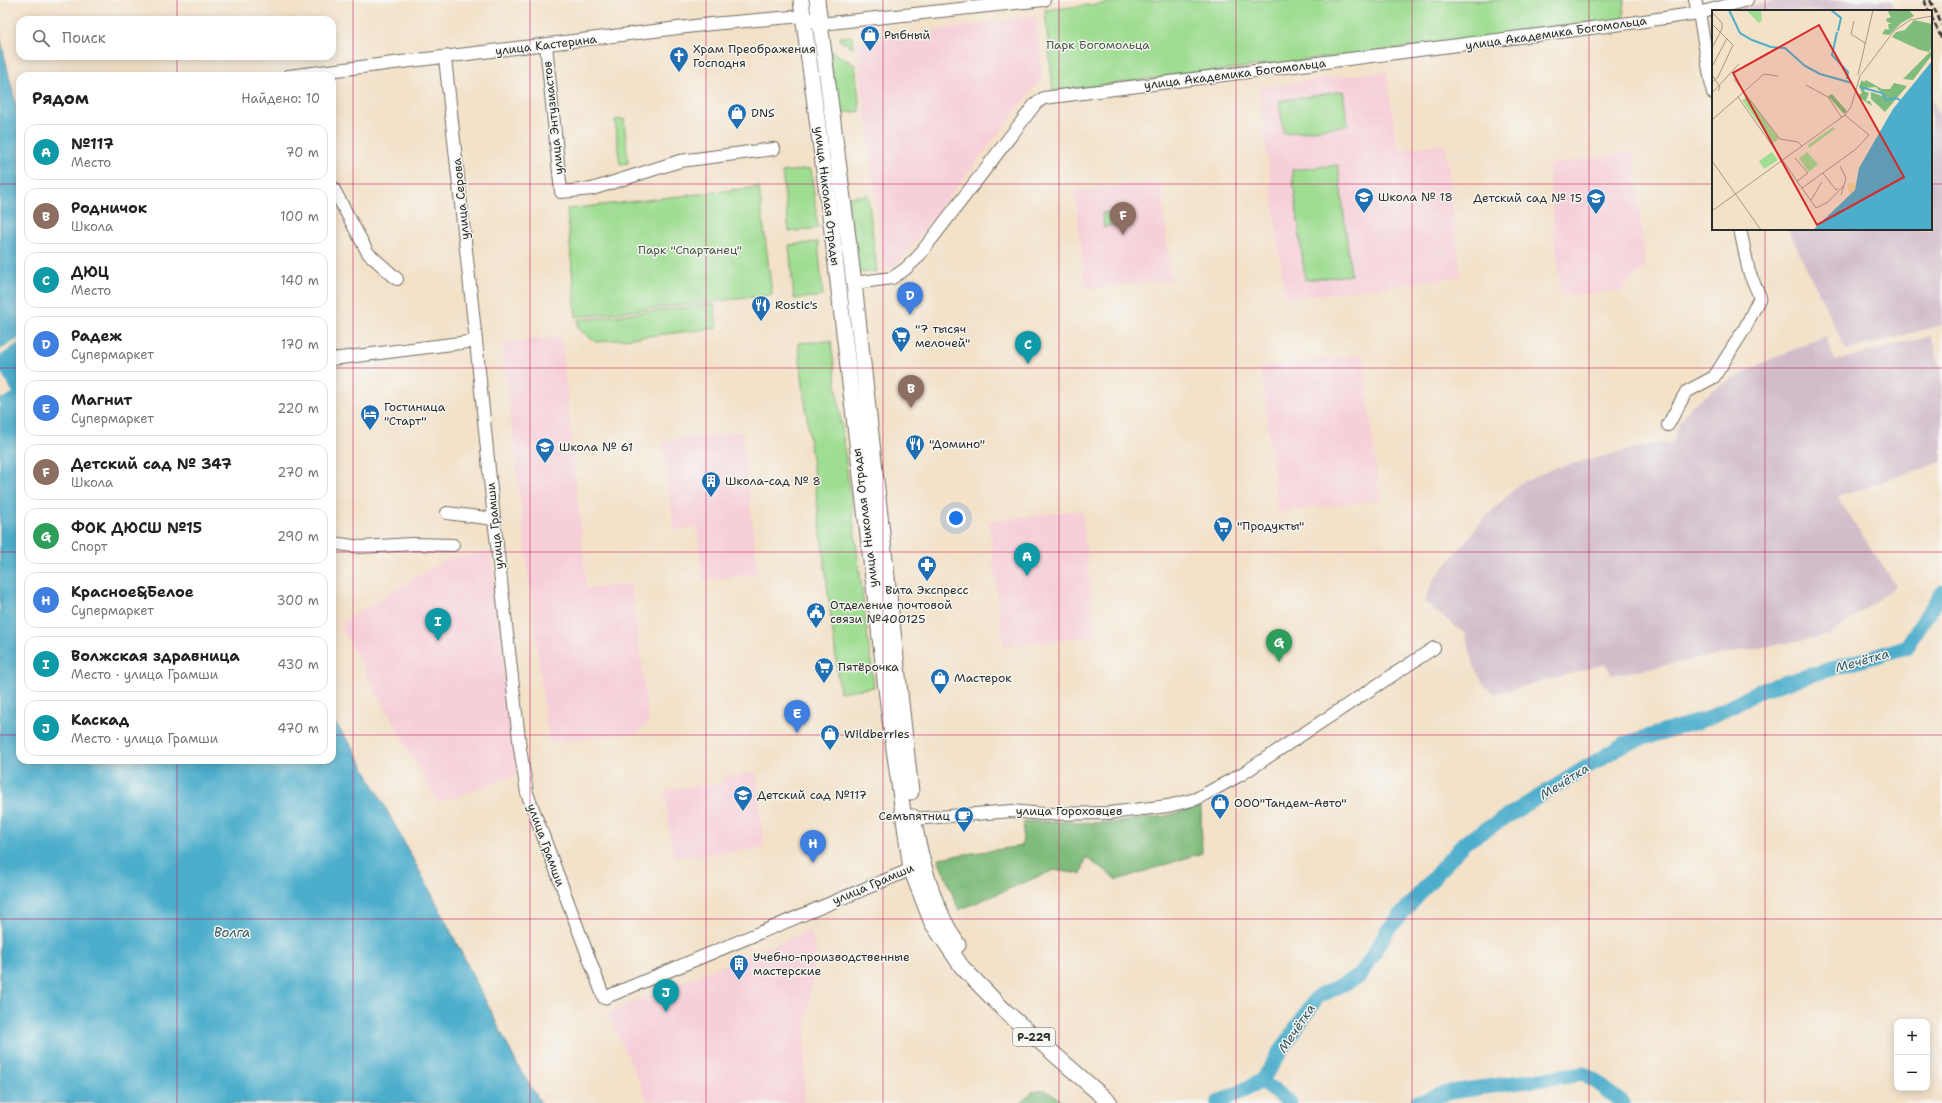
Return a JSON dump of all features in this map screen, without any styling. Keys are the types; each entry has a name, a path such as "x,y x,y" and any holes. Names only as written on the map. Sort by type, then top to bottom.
{"main road":[{"name":"улица Николая Отрады","path":"801,0 831,223 887,698 917,866 932,923 962,968 1005,1011 1110,1103"},
{"name":"улица Николая Отрады","path":"817,0 854,283 914,819 917,866 950,932 964,955 988,985 1119,1103"}],"street":[{"path":"803,16 820,24 974,9 1044,0"},
{"path":"1694,0 1700,14 1712,87"},
{"name":"улица Академика Богомольца","path":"1713,10 1747,0"},
{"name":"улица Академика Богомольца","path":"854,283 892,278 913,262 1036,103 1044,98 1394,55 1700,14 1712,10"},
{"name":"улица Кастерина","path":"323,72 711,24 803,16"},
{"name":"улица Энтузиастов","path":"546,45 560,192 592,189 680,161 774,149"},
{"name":"улица Серова","path":"445,58 476,341"},
{"path":"336,193 368,253 397,279"},
{"path":"1668,424 1686,392 1714,377 1744,328 1760,297 1750,272 1740,230"},
{"path":"336,358 476,341"},
{"name":"улица Грамши","path":"476,341 494,519 520,748 527,793 604,998 917,866"},
{"path":"447,513 494,519"},
{"path":"336,543 360,547 412,544 453,545"},
{"name":"улица Гороховцев","path":"914,819 1012,811 1043,814 1109,813 1168,806 1196,799 1242,774 1434,648"}],"shaded area":[{"path":"1778,0 1890,0 1895,10 1733,10"},
{"path":"1036,16 1043,76 895,267 884,269 857,42"},
{"name":"Школа № 18","path":"1387,71 1397,150 1445,144 1461,277 1285,299 1259,87"},
{"path":"1932,99 1942,122 1942,325 1846,350 1788,230 1932,230"},
{"name":"Детский сад № 15","path":"1634,152 1645,266 1621,291 1561,296 1548,165"},
{"path":"1161,182 1171,280 1085,289 1075,191"},
{"path":"1825,336 1835,361 1931,336 1942,372 1942,462 1837,497 1896,586 1829,635 1612,675 1606,664 1494,694 1485,686 1476,671 1465,634 1424,602 1434,580 1482,521 1519,484 1555,468 1650,445 1673,442 1679,423 1691,406 1718,387 1769,360"},
{"name":"Школа № 61","path":"561,337 587,589 631,584 649,724 637,733 548,742 502,343"},
{"path":"1363,355 1380,500 1278,512 1261,367"},
{"path":"742,432 758,574 703,580 697,527 674,530 663,441"},
{"path":"1082,510 1095,636 1003,646 989,521"},
{"path":"491,552 517,775 438,803 339,624 448,558"},
{"path":"756,773 764,848 673,858 665,790 723,783 722,777"},
{"path":"810,930 816,951 806,1025 804,1103 649,1103 608,1014 611,1011"}],"green space":[{"name":"Парк Богомольца","path":"1135,0 1625,0 1623,21 1053,91 1045,10"},
{"path":"852,36 853,48 839,40 840,37"},
{"path":"829,50 855,65 860,111 837,114"},
{"path":"1343,91 1348,125 1284,134 1279,101"},
{"path":"624,119 628,163 620,164 615,120"},
{"path":"1338,165 1351,275 1305,280 1292,170"},
{"path":"811,169 818,228 789,232 782,172"},
{"name":"Парк \"Спартанец\"","path":"759,187 772,295 576,317 567,209"},
{"path":"868,195 877,271 856,273 848,197"},
{"path":"1109,212 1111,226 1104,227 1102,213"},
{"path":"818,242 823,296 794,299 789,245"},
{"path":"714,304 717,328 596,342 578,329 578,320"},
{"path":"831,341 874,687 840,692 798,343"},
{"path":"1201,806 1202,853 1117,880 1086,857 1081,874 1054,870 959,910 938,858 1022,846 1024,821 1110,823 1166,816"},
{"path":"1045,1090 1065,1103 1021,1103 1032,1092"}],"water":[{"name":"Волга","path":"0,36 16,106 16,764 336,764 336,724 354,749 436,902 519,1068 541,1103 0,1103"}],"pier":[{"path":"16,340 16,345 0,356 0,350"},
{"path":"0,371 13,393 1,399 0,397"}],"waterway":[{"name":"Мечётка","path":"1218,1103 1261,1081 1317,997 1360,976 1387,931 1464,843 1624,744 1709,718 1763,689 1906,647 1942,592"},
{"name":"Мечётка","path":"1417,1103 1450,1092 1584,1073 1623,1103"},
{"name":"Мечётка","path":"1261,1081 1290,1103"}],"railway":[{"path":"1924,0 1929,10"},
{"path":"1930,0 1942,25"},
{"path":"1932,18 1942,39"}],"place":[{"name":"Рыбный","path":"870,52"},
{"name":"Храм Преображения Господня","path":"679,73"},
{"name":"DNS","path":"737,130"},
{"name":"Школа № 18","path":"1364,214"},
{"name":"Детский сад № 15","path":"1596,215"},
{"name":"Детский сад № 347","path":"1123,235"},
{"name":"Радеж","path":"910,315"},
{"name":"Rostic's","path":"761,322"},
{"name":"\"7 тысяч мелочей\"","path":"901,353"},
{"name":"ДЮЦ","path":"1028,364"},
{"name":"Родничок","path":"911,408"},
{"name":"Гостиница \"Старт\"","path":"370,431"},
{"name":"\"Домино\"","path":"915,461"},
{"name":"Школа № 61","path":"545,464"},
{"name":"Школа-сад № 8","path":"711,498"},
{"name":"\"Продукты\"","path":"1223,543"},
{"name":"№117","path":"1027,576"},
{"name":"Вита Экспресс","path":"927,582"},
{"name":"Отделение почтовой связи №400125","path":"816,629"},
{"name":"Волжская здравница","path":"438,641"},
{"name":"ФОК ДЮСШ №15","path":"1279,662"},
{"name":"Пятёрочка","path":"824,684"},
{"name":"Мастерок","path":"940,695"},
{"name":"Магнит","path":"797,733"},
{"name":"Wildberries","path":"830,751"},
{"name":"Детский сад №117","path":"743,812"},
{"name":"ООО\"Тандем-Авто\"","path":"1220,820"},
{"name":"Семъпятниц","path":"964,833"},
{"name":"Красное&Белое","path":"813,863"},
{"name":"Учебно-производственные мастерские","path":"739,981"},
{"name":"Каскад","path":"666,1012"}]}
